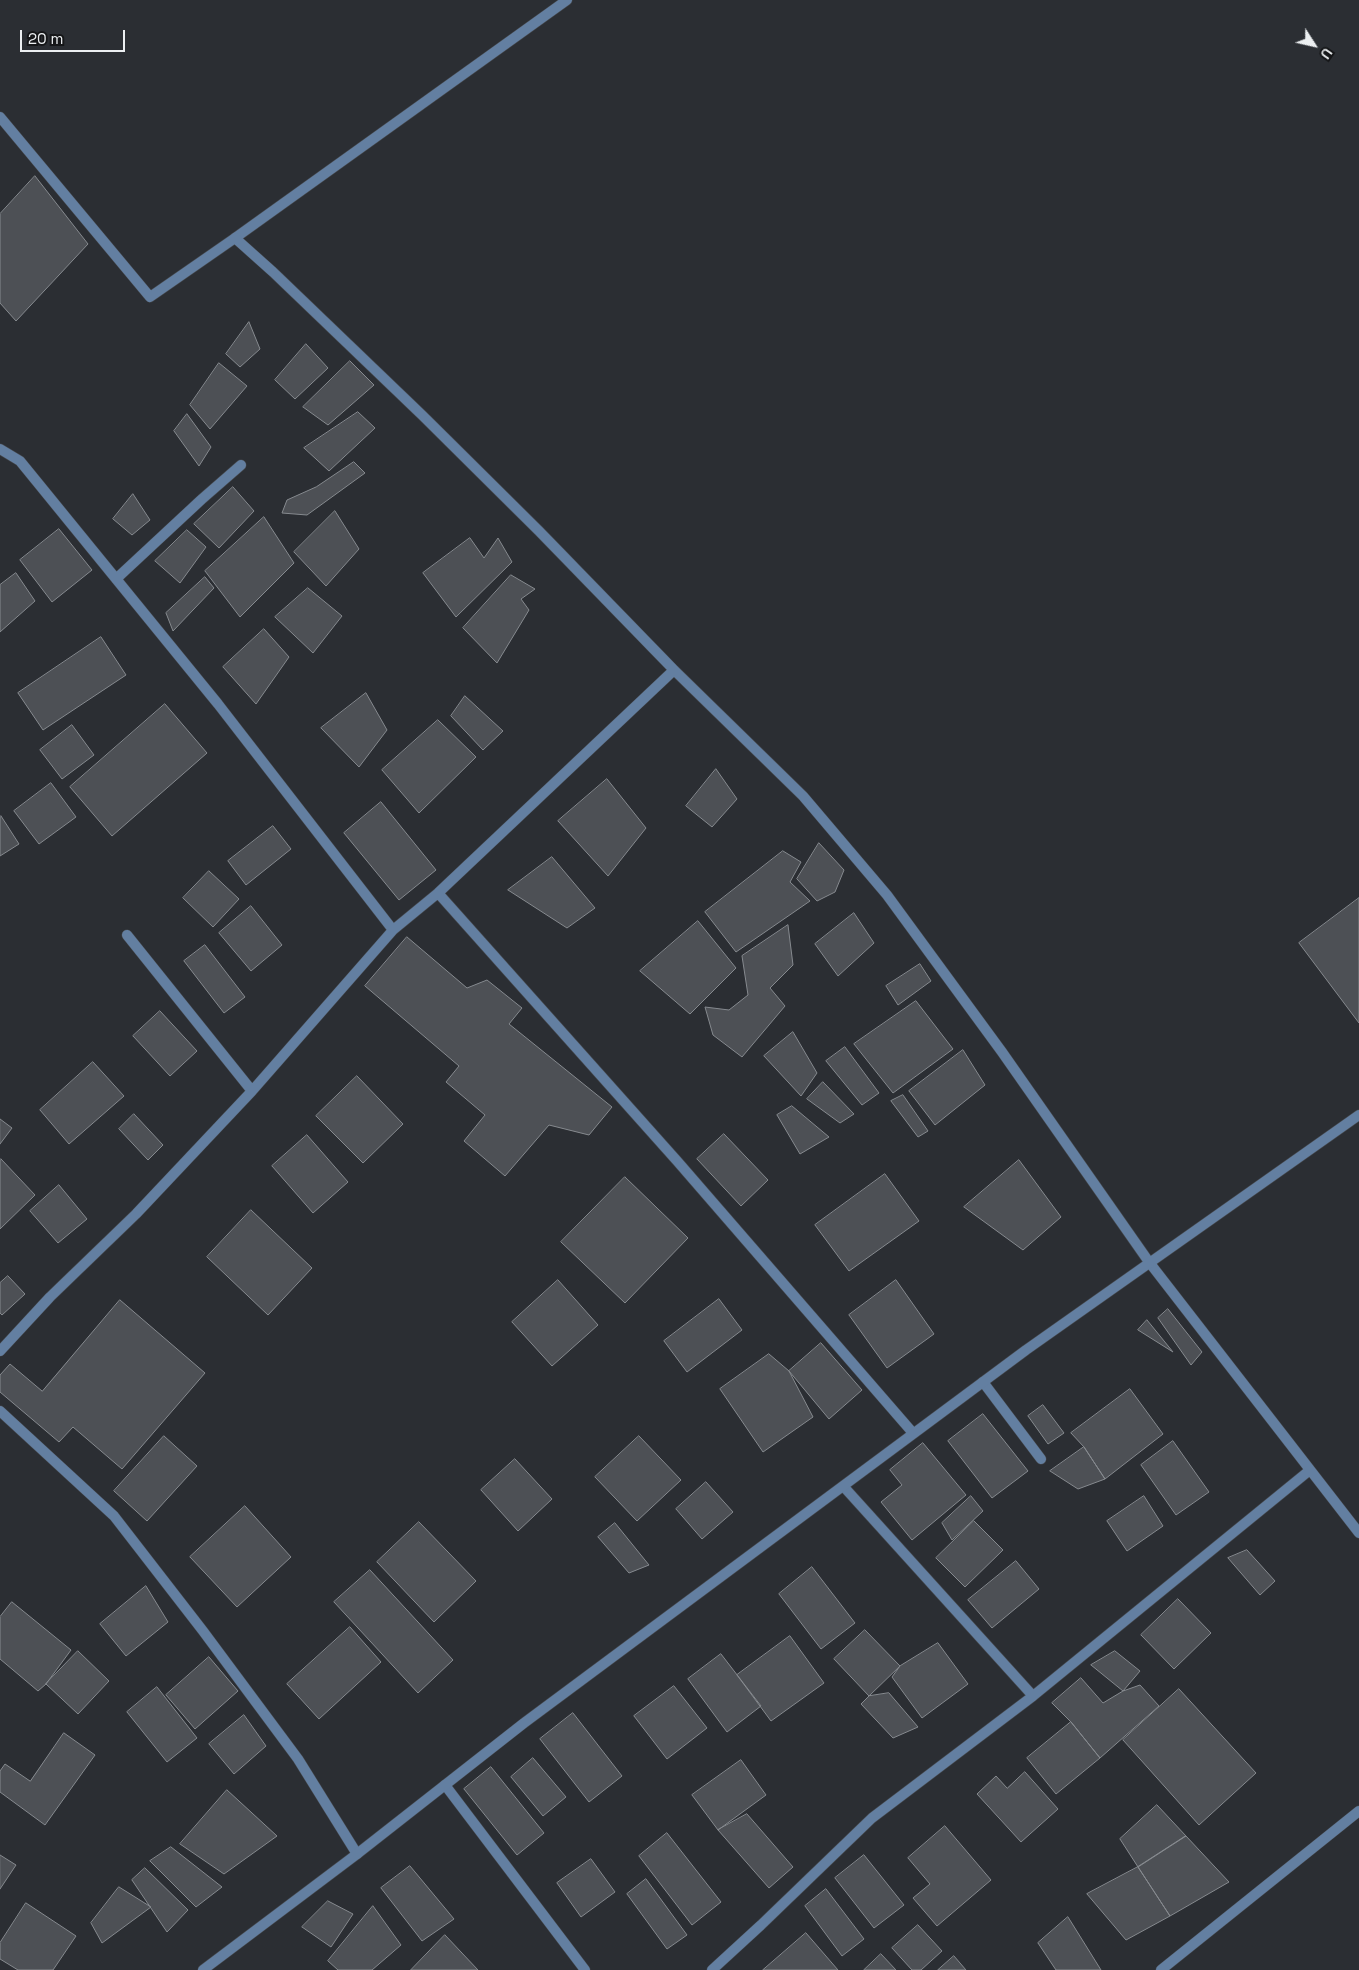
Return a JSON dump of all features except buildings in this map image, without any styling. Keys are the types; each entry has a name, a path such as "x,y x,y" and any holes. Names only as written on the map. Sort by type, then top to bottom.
{"street":[{"path":"0,117 150,297 567,0"},
{"path":"235,238 273,272 512,504 674,670 803,796 887,895 1002,1052 1150,1262 1359,1533"},
{"path":"0,449 20,461 224,712 393,930"},
{"path":"116,579 241,465"},
{"path":"0,1351 50,1296 136,1214 252,1091 393,930 438,893 674,670"},
{"path":"438,893 685,1170 913,1433"},
{"path":"127,935 252,1091"},
{"path":"203,1970 357,1854 524,1723 913,1433 1150,1262 1359,1115"},
{"path":"983,1382 1041,1459"},
{"path":"0,1411 114,1516 203,1630 298,1759 357,1854"},
{"path":"712,1970 872,1818 1033,1696 1310,1470"},
{"path":"844,1486 1033,1696"},
{"path":"445,1785 586,1970"},
{"path":"1160,1970 1359,1811"}]}
